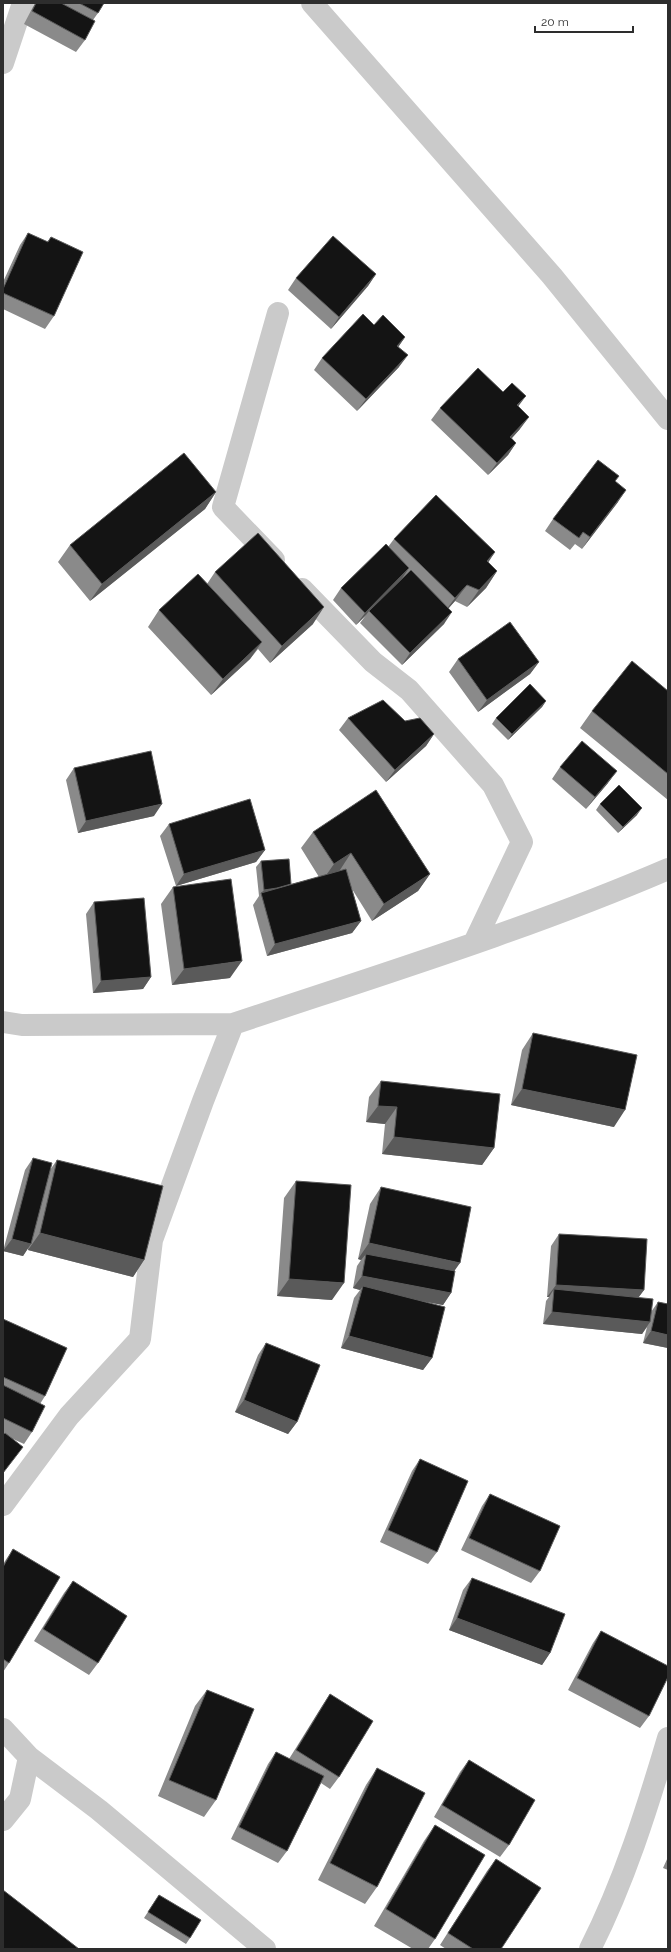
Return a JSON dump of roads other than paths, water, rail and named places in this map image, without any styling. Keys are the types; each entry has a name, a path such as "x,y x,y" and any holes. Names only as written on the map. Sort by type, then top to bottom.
{"street":[{"path":"3,63 23,3"},
{"path":"312,3 552,276 668,419"},
{"path":"278,313 223,507 373,662 409,690 493,785 522,842 474,944"},
{"path":"3,1022 22,1025 233,1024 474,944 596,900 668,870"},
{"path":"3,1505 69,1416 140,1339 152,1240 233,1024"},
{"path":"3,1729 29,1758 99,1810 265,1949"},
{"path":"590,1949 610,1910 651,1794 668,1738"},
{"path":"3,1820 20,1799 29,1758"}]}
